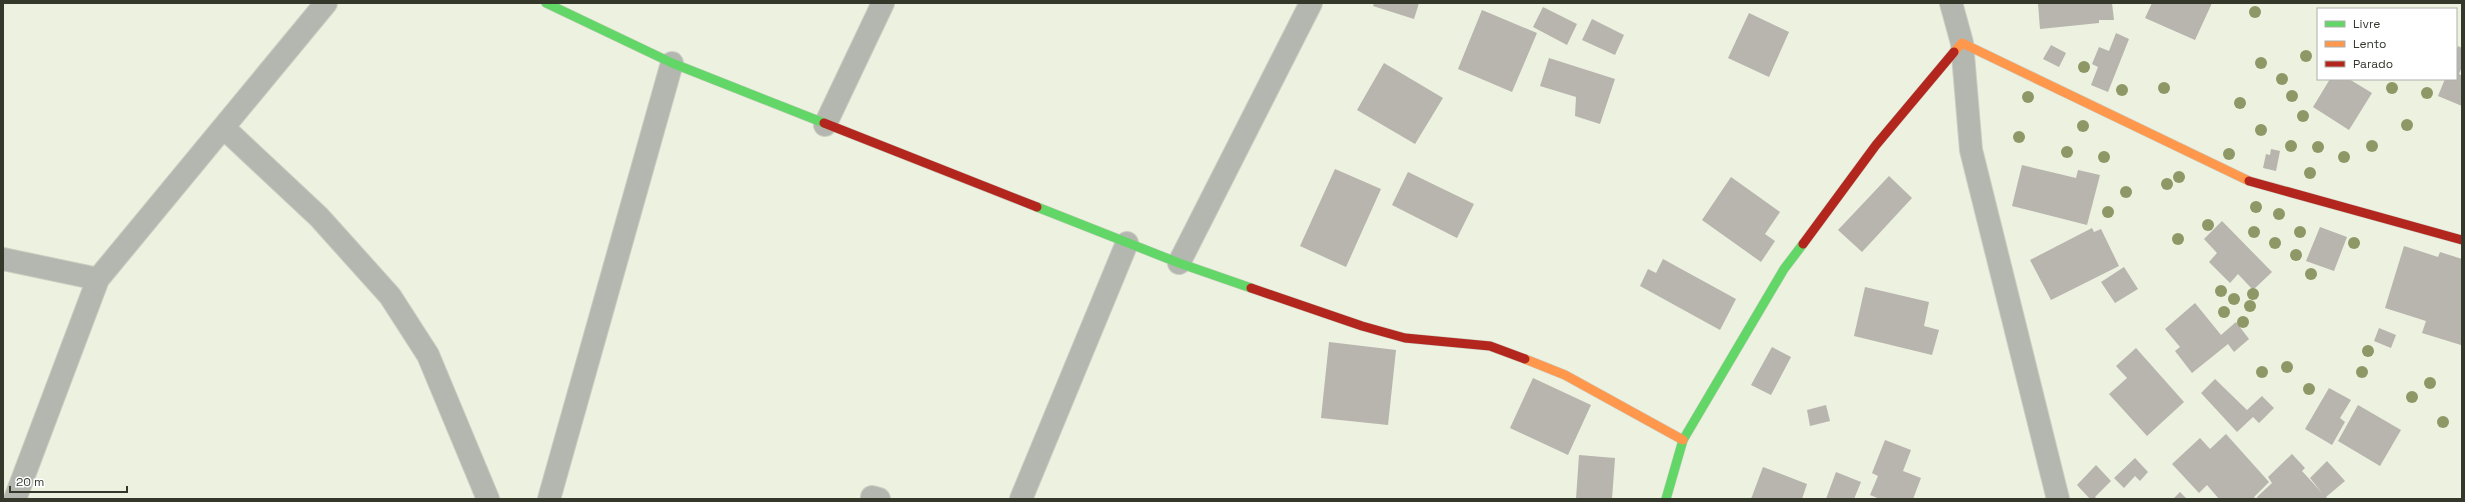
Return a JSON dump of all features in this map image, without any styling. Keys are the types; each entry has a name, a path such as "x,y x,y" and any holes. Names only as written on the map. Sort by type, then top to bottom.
{"street":[{"path":"15,499 98,279 326,3"},
{"path":"546,3 672,63 825,125 1179,264 1362,326 1405,338 1490,346 1565,375 1683,440"},
{"path":"825,125 883,3"},
{"path":"1179,264 1311,3"},
{"path":"1951,3 1962,42 1971,150 2058,499"},
{"path":"1962,42 2253,183 2462,240"},
{"path":"1666,499 1683,440 1784,269 1876,145 1962,42"},
{"path":"549,499 672,63"},
{"path":"224,128 318,217 390,296 428,355 488,499"},
{"path":"1021,499 1127,243"},
{"path":"3,259 98,279"}],"building":[{"path":"1374,3 1419,3 1414,19 1373,6"},
{"path":"2038,3 2112,3 2114,20 2099,20 2099,23 2040,29"},
{"path":"2152,3 2212,3 2195,40 2145,18"},
{"path":"1543,7 1577,24 1567,45 1533,27"},
{"path":"1482,10 1537,33 1512,92 1458,69"},
{"path":"1749,13 1789,32 1769,77 1728,58"},
{"path":"1592,19 1624,35 1615,55 1582,40"},
{"path":"2116,33 2129,39 2108,92 2091,85 2098,67 2092,64 2099,47 2109,51"},
{"path":"2051,45 2066,53 2059,67 2043,59"},
{"path":"2458,46 2462,48 2462,67 2459,74 2462,76 2462,106 2438,96 2445,80 2457,80"},
{"path":"1549,58 1615,79 1600,124 1575,116 1576,97 1540,86"},
{"path":"1384,63 1443,98 1415,144 1357,110"},
{"path":"2329,80 2351,80 2372,93 2349,130 2313,107"},
{"path":"2271,149 2280,151 2276,171 2263,168 2266,154 2270,155"},
{"path":"2022,165 2076,178 2078,170 2100,175 2087,225 2012,206"},
{"path":"1335,169 1381,189 1346,267 1300,246"},
{"path":"1408,172 1474,204 1457,238 1392,205"},
{"path":"1889,176 1912,198 1862,252 1838,230"},
{"path":"1731,177 1780,212 1765,234 1775,241 1761,262 1702,220"},
{"path":"2222,221 2272,272 2253,290 2238,274 2230,283 2209,262 2217,253 2204,239"},
{"path":"2320,227 2347,237 2334,271 2306,261"},
{"path":"2092,228 2094,232 2101,229 2119,266 2051,300 2030,260"},
{"path":"2404,246 2438,257 2440,252 2462,259 2461,345 2422,333 2426,321 2385,308"},
{"path":"1663,259 1736,299 1720,330 1640,286 1648,269 1656,273"},
{"path":"2124,267 2138,289 2115,303 2101,282"},
{"path":"1865,287 1929,302 1924,326 1939,330 1932,355 1854,336"},
{"path":"2195,303 2221,335 2236,322 2249,339 2234,352 2228,344 2192,373 2175,351 2180,347 2165,329"},
{"path":"2379,328 2396,335 2391,348 2374,341"},
{"path":"1329,342 1396,350 1388,425 1321,418"},
{"path":"1772,347 1791,357 1771,395 1751,385"},
{"path":"2136,348 2184,402 2147,436 2109,394 2127,378 2116,366"},
{"path":"1533,378 1591,405 1568,455 1510,428"},
{"path":"2215,379 2247,410 2262,396 2274,408 2259,423 2253,417 2237,432 2201,393"},
{"path":"2329,388 2351,400 2340,418 2345,422 2332,445 2305,429"},
{"path":"1826,405 1830,421 1810,426 1807,410"},
{"path":"2358,405 2401,430 2380,466 2338,441"},
{"path":"2226,434 2269,482 2254,497 2256,499 2219,499 2207,485 2199,493 2172,464 2200,438 2210,449"},
{"path":"1885,440 1911,450 1903,471 1921,478 1913,499 1880,499 1870,495 1878,476 1872,473"},
{"path":"2292,454 2305,468 2302,471 2322,493 2310,478 2327,461 2345,481 2326,497 2328,499 2258,499 2257,497 2272,483 2268,477"},
{"path":"1579,455 1615,458 1612,499 1576,499"},
{"path":"2135,458 2148,472 2140,481 2135,476 2124,488 2114,478"},
{"path":"2096,465 2111,481 2095,497 2097,499 2090,499 2077,485"},
{"path":"1763,467 1807,484 1802,499 1751,499"},
{"path":"1836,472 1861,482 1854,499 1826,499"},
{"path":"2180,492 2187,499 2173,499"}],"traffic: fast":[{"path":"546,3 672,63 824,123"},
{"path":"1037,207 1179,263 1251,288"},
{"path":"1666,499 1683,440 1784,269 1803,244"}],"traffic: slow":[{"path":"1954,52 1962,43 2249,181"},
{"path":"1525,359 1565,375 1683,440"}],"traffic: jam":[{"path":"1803,244 1876,145 1954,52"},
{"path":"824,123 1037,207"},
{"path":"2249,181 2462,240"},
{"path":"1251,288 1362,326 1405,338 1490,346 1525,359"}]}
